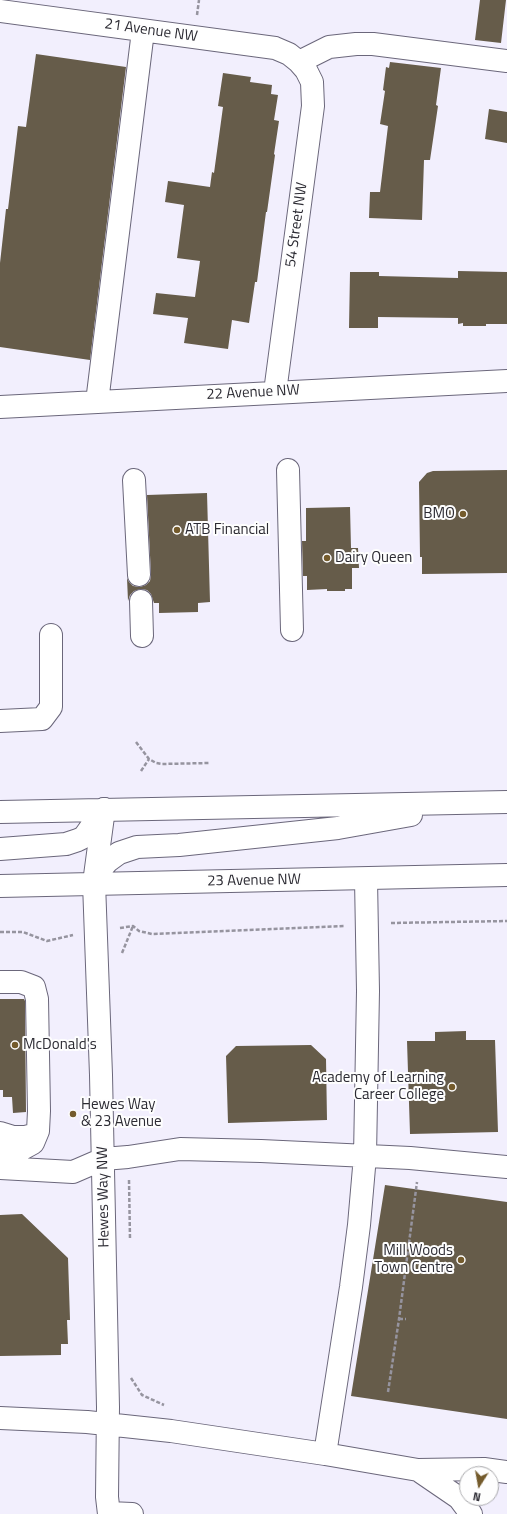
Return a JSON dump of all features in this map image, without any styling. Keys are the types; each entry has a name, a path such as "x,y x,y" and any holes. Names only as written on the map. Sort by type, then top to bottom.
{"street":[{"name":"21 Avenue NW","path":"0,11 275,48 289,54 299,62"},
{"path":"97,402 143,31"},
{"path":"299,62 329,48 356,44 373,44 507,61"},
{"name":"54 Street NW","path":"275,392 314,94 312,82 299,62"},
{"name":"22 Avenue NW","path":"0,407 507,381"},
{"path":"288,470 292,630"},
{"path":"134,480 139,575"},
{"path":"141,600 142,636"},
{"path":"0,721 42,719 52,707 52,635"},
{"path":"0,812 507,802"},
{"path":"94,883 100,870 108,861 118,853 137,847 180,845 338,828 477,803"},
{"path":"0,849 66,844 78,840 84,837 104,809"},
{"name":"Hewes Way NW","path":"104,809 94,883 101,1075 108,1424 107,1497 109,1513"},
{"path":"462,876 507,864"},
{"name":"23 Avenue NW","path":"0,886 507,875"},
{"path":"325,1454 351,1287 359,1225 365,1156 368,991 366,879"},
{"path":"0,982 21,982 34,988 37,999 39,1111 37,1134 33,1143 22,1149 0,1149"},
{"path":"0,1133 19,1137 37,1134"},
{"path":"0,1168 73,1172 103,1159 128,1157 180,1149 410,1158 507,1166"},
{"path":"0,1418 108,1424 171,1431 325,1454 418,1470 484,1469 507,1472"},
{"path":"418,1470 459,1498 471,1514"},
{"path":"109,1513 132,1514"}],"path":[{"path":"136,742 149,759 156,763 209,763"},
{"path":"140,771 149,759"},
{"path":"389,923 507,921"},
{"path":"133,926 139,931 152,934 347,925"},
{"path":"0,932 23,932 48,941 66,936"},
{"path":"129,1178 130,1242"},
{"path":"388,1392 416,1190"},
{"path":"399,1319 406,1319"},
{"path":"131,1378 142,1395 167,1407"}],"building":[{"path":"480,0 506,0 501,43 475,40"},
{"path":"36,54 126,67 90,360 0,347 0,263 6,209 8,209 18,126 26,127"},
{"path":"390,62 441,68 436,105 438,106 430,160 424,160 422,220 369,218 370,192 380,192 388,126 380,124 385,91 383,90 386,67 389,68"},
{"path":"223,73 251,77 250,82 272,85 271,94 278,95 274,120 279,121 257,282 255,282 249,323 232,320 228,349 184,343 188,318 153,314 156,293 195,297 200,261 177,258 184,205 165,202 168,181 210,187 212,172 214,173 223,107 218,106"},
{"path":"489,109 507,112 507,143 485,139"},
{"path":"458,271 507,272 507,324 463,326 463,323 458,324 458,318 378,317 378,328 349,328 350,272 379,272 379,276 458,278"},
{"name":"BMO","path":"507,470 507,573 422,574 422,557 420,557 419,482 427,473 433,471"},
{"name":"ATB Financial","path":"207,493 210,602 198,603 198,612 159,613 159,603 154,603 151,594 147,590 141,589 134,591 130,595 128,601 127,578 133,586 140,587 146,585 150,581 151,575 147,495"},
{"name":"Dairy Queen","path":"350,507 351,548 358,548 359,568 352,568 352,589 345,589 345,591 327,591 327,589 307,590 307,576 303,576 302,541 306,541 306,508"},
{"name":"McDonald's","path":"0,999 24,999 25,1001 26,1112 13,1113 12,1097 3,1097 3,1090 0,1090"},
{"name":"Academy of Learning Career College","path":"466,1031 466,1040 495,1040 498,1132 410,1134 407,1041 435,1041 435,1032"},
{"path":"311,1045 326,1059 327,1120 228,1123 226,1056 236,1046"},
{"name":"Mill Woods Town Centre","path":"385,1185 507,1202 507,1419 351,1396"},
{"path":"22,1214 68,1258 70,1320 67,1320 68,1344 61,1344 61,1355 0,1356 0,1215"}],"place":[{"name":"BMO","path":"463,514"},
{"name":"ATB Financial","path":"177,530"},
{"name":"Dairy Queen","path":"327,558"},
{"name":"McDonald's","path":"15,1045"},
{"name":"Academy of Learning Career College","path":"452,1087"},
{"name":"Hewes Way & 23 Avenue","path":"73,1114"},
{"name":"Mill Woods Town Centre","path":"461,1260"}]}
